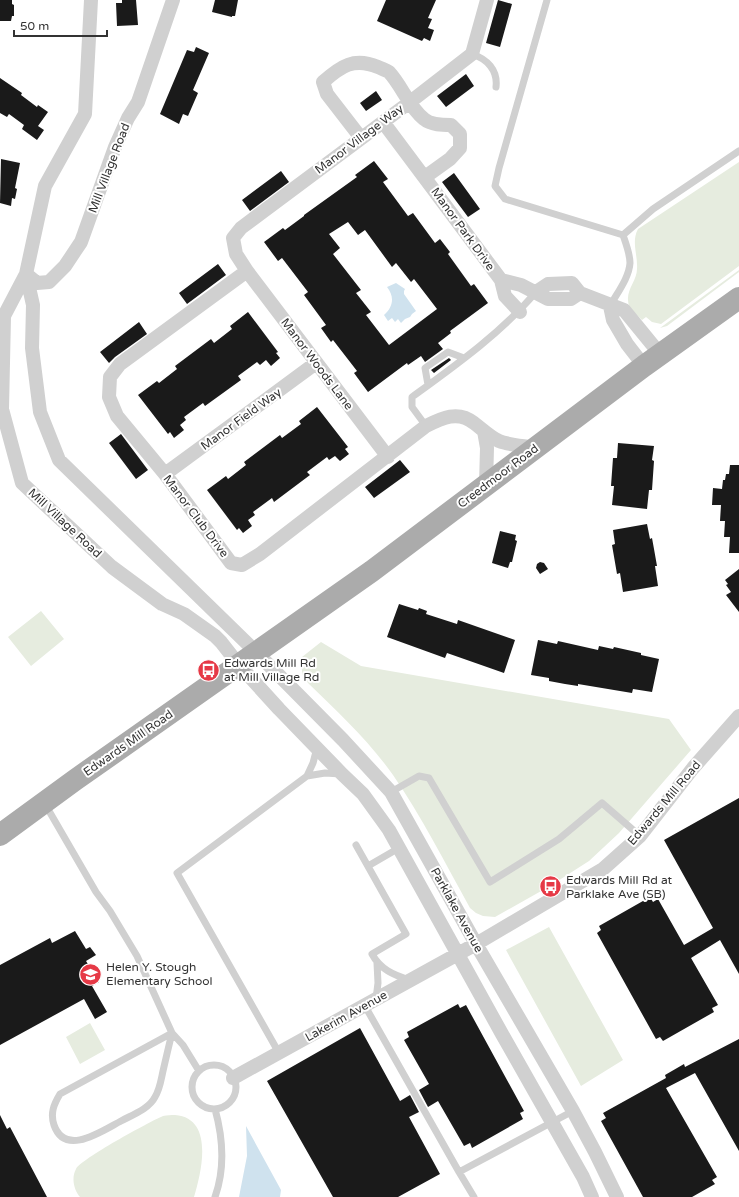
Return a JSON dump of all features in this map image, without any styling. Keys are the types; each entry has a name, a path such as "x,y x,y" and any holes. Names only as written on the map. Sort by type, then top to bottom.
{"main road":[{"name":"Creedmoor Road","path":"257,653 372,571 652,360 739,298"},
{"name":"Edwards Mill Road","path":"0,835 44,802 257,653"}],"street":[{"name":"Mill Village Road","path":"91,0 85,114 45,186 26,274 4,316 2,409 22,483 112,567 162,604 184,614 215,636 239,666"},
{"name":"Mill Village Road","path":"26,274 37,284 49,282 65,266 82,242 115,147 128,118 138,102 173,0"},
{"path":"472,54 487,0"},
{"name":"Manor Village Way","path":"247,271 236,254 233,238 241,228 472,54"},
{"name":"Manor Park Drive","path":"361,138 327,94 323,82 337,69 353,63 370,63 388,71 425,120 437,124 451,125 460,134 460,148 450,159 425,177"},
{"name":"Manor Park Drive","path":"383,122 501,280 505,296 520,312"},
{"name":"Manor Woods Lane","path":"247,271 388,457"},
{"name":"Manor Club Drive","path":"247,271 120,364 110,377 109,397 117,416 165,474 231,563 242,565 260,554 388,457 426,426 440,419 456,415 473,422 499,441 536,448"},
{"name":"Mill Village Road","path":"26,274 33,305 32,348 40,412 59,460 257,653"},
{"name":"Manor Park Drive","path":"501,280 521,284 548,299 571,299 580,293 610,306 624,310 652,360"},
{"path":"610,306 613,320 627,344 652,360"},
{"name":"Manor Field Way","path":"165,474 316,363"},
{"path":"484,431 487,448 486,485"},
{"name":"Parklake Avenue","path":"257,653 343,740 390,792 573,1111 617,1197"},
{"name":"Parklake Avenue","path":"239,666 363,794 389,830 583,1177 592,1197"},
{"name":"Edwards Mill Road","path":"458,954 604,869 640,836 692,768 739,716"},
{"name":"Lakerim Avenue","path":"234,1078 458,954"}],"lane":[{"path":"547,0 495,186 505,198 623,235"},
{"path":"472,54 482,57 492,68 497,78 496,87"},
{"path":"623,235 653,209 739,151"},
{"path":"610,306 626,276 630,262 623,235"},
{"path":"426,426 412,408 412,397 464,358 520,312 536,292"},
{"path":"428,385 425,368 448,352 464,358"},
{"path":"307,776 313,763 317,748"},
{"path":"279,1053 176,873 307,776 325,773 342,774"},
{"path":"390,792 419,776 429,778 490,882 559,838 602,803 640,836"},
{"path":"44,802 96,892 110,911 137,956 172,1033 183,1045 199,1071"},
{"path":"356,845 406,934 372,954 377,963 378,983 370,1002 459,1172 474,1197"},
{"path":"368,866 399,848"},
{"path":"377,963 396,975 410,980"},
{"path":"172,1033 159,1090 155,1099 145,1108 91,1138 78,1141 65,1139 56,1132 52,1120 53,1106 60,1094 172,1033"},
{"path":"209,1066 221,1067 230,1073 234,1078 236,1085 233,1099 222,1108 215,1109 202,1106 194,1096 192,1089 195,1077 199,1071 209,1066"},
{"path":"215,1109 220,1130 222,1153 218,1189 215,1197"},
{"path":"459,1172 573,1111"}],"shaded area":[{"path":"739,162 739,266 661,324 652,322 646,317 642,320 631,309 628,303 629,292 637,273 635,239 638,229"},
{"path":"739,270 739,272 667,326 660,328"},
{"path":"41,611 64,639 31,666 8,637"},
{"path":"321,642 361,666 669,719 691,750 619,833 589,861 550,886 495,917 483,916 470,908 414,807 384,762 353,727 308,683 302,674 302,657"},
{"path":"549,927 623,1060 581,1086 506,950"},
{"path":"90,1023 105,1050 80,1064 66,1037"},
{"path":"175,1115 187,1118 196,1125 200,1135 202,1160 194,1197 80,1197 76,1191 73,1180 74,1172 81,1164 102,1149 144,1125 163,1116"}],"water":[{"path":"396,283 405,289 404,294 416,311 401,323 398,319 395,322 392,318 388,321 384,315 392,302 390,291 387,287"},
{"path":"246,1126 281,1190 280,1197 239,1197 247,1156"}],"building":[{"path":"0,0 12,0 12,4 14,5 14,16 12,16 11,21 0,21"},
{"path":"122,0 136,0 138,25 117,26 116,3 122,3"},
{"path":"215,0 238,0 235,16 232,17 212,12"},
{"path":"386,0 436,0 428,18 432,19 428,28 434,30 430,41 424,38 422,41 377,21"},
{"path":"498,0 512,4 500,47 486,43"},
{"path":"196,47 209,53 193,90 198,93 188,116 183,114 179,124 160,114 187,50 194,52"},
{"path":"466,74 474,86 446,107 437,96"},
{"path":"0,78 22,93 21,95 37,107 38,105 48,112 38,126 44,130 37,140 22,129 24,125 9,114 7,117 0,113"},
{"path":"376,91 382,100 366,111 360,103"},
{"path":"1,159 20,163 15,188 17,189 15,199 12,198 11,206 0,203"},
{"path":"374,161 388,179 383,182 408,216 413,213 435,243 440,239 450,252 448,254 471,286 474,284 488,303 450,331 451,333 438,343 443,349 425,362 421,356 408,365 407,363 368,392 354,373 357,371 333,340 331,342 321,328 326,325 304,295 308,292 282,258 278,261 264,242 283,228 285,230 357,177 355,175","holes":["348,222 358,235 365,230 392,267 396,263 411,282 414,279 437,309 389,345 366,315 371,312 356,293 361,290 333,254 340,248 329,234"]},
{"path":"281,171 289,182 250,211 242,200"},
{"path":"454,173 480,209 468,217 442,182"},
{"path":"218,264 226,275 187,304 179,293"},
{"path":"248,312 278,352 276,353 280,358 271,366 266,360 260,365 257,362 238,376 241,380 205,406 203,403 184,417 186,420 180,425 184,430 174,438 170,432 168,434 138,395 157,381 159,383 177,369 175,366 211,339 214,343 232,329 230,326"},
{"path":"139,322 147,334 109,363 100,352"},
{"path":"449,358 451,360 434,373 431,370"},
{"path":"317,407 348,447 345,449 349,454 340,461 335,456 329,460 327,457 307,472 310,475 274,502 272,498 253,512 255,515 248,520 252,526 243,533 239,528 237,530 207,490 226,476 228,479 246,465 244,462 280,435 282,438 301,424 299,421"},
{"path":"121,434 148,470 136,479 109,443"},
{"path":"618,443 654,446 652,460 654,461 652,490 649,490 647,509 612,505 614,486 611,486 613,458 617,458"},
{"path":"400,460 410,472 374,498 365,487"},
{"path":"730,465 739,465 739,553 729,553 730,537 724,537 725,521 720,521 721,505 712,505 713,488 722,489 723,480 725,480 726,474 729,474"},
{"path":"647,524 654,549 658,586 623,592 620,573 617,574 612,545 615,544 613,530"},
{"path":"500,531 516,535 515,540 517,541 512,562 510,562 508,568 492,563"},
{"path":"540,562 544,563 548,569 540,574 536,568 537,564"},
{"path":"739,569 739,612 726,595 731,592 726,585 728,584 725,580"},
{"path":"399,604 418,610 419,608 427,611 426,614 457,624 458,620 515,640 504,673 447,653 445,658 387,637"},
{"path":"538,640 557,644 558,641 598,650 599,646 613,649 614,647 659,659 652,692 633,689 632,693 578,684 578,686 549,681 549,678 531,675"},
{"path":"739,798 739,974 720,940 691,958 718,1005 712,1008 714,1012 663,1041 660,1037 656,1039 597,933 601,930 599,926 650,897 653,902 658,899 684,945 713,928 664,840"},
{"path":"75,931 86,949 90,947 96,955 86,961 99,982 92,986 107,1012 95,1019 84,999 0,1045 0,965 50,938 52,943"},
{"path":"458,1004 460,1008 466,1005 524,1111 520,1113 523,1119 472,1148 470,1143 464,1146 438,1101 428,1107 419,1090 429,1084 404,1040 409,1037 407,1032"},
{"path":"360,1028 400,1101 410,1095 419,1112 409,1117 440,1174 398,1197 333,1197 267,1081"},
{"path":"739,1039 739,1151 695,1073 666,1088 717,1177 712,1180 715,1184 692,1197 643,1197 601,1121 606,1118 603,1113 666,1078 665,1075 684,1064 685,1067"},
{"path":"0,1115 7,1129 10,1127 47,1197 0,1197"}],"place":[{"name":"Edwards Mill Rd at Mill Village Rd","path":"208,670"},
{"name":"Edwards Mill Rd at Parklake Ave (SB)","path":"551,887"},
{"name":"Helen Y. Stough Elementary School","path":"90,974"}]}
